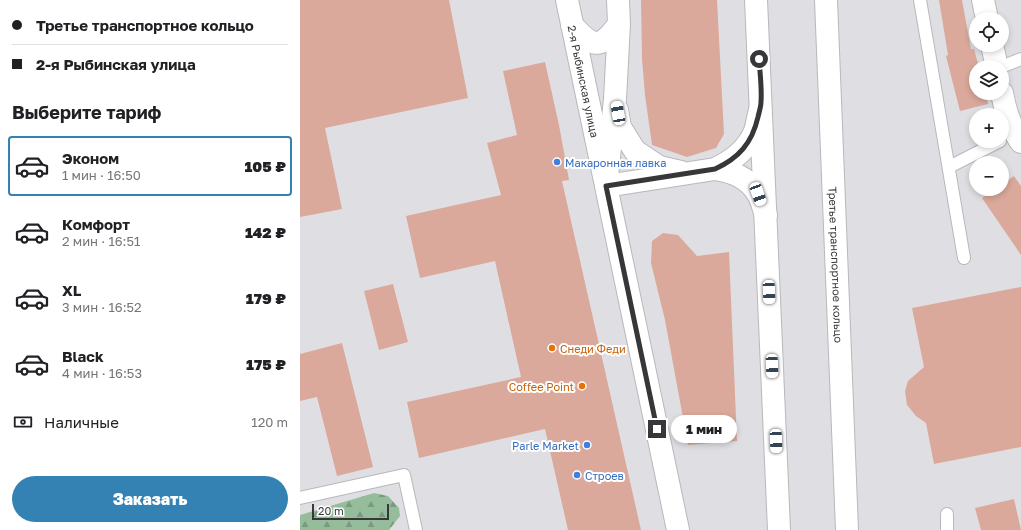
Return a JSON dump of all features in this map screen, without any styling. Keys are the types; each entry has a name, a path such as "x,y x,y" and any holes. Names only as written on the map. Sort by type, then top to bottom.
{"street":[{"name":"2-я Рыбинская улица","path":"567,0 678,530"},
{"name":"2-я Рыбинская улица","path":"606,186 615,99 619,24 618,0"},
{"path":"756,0 762,103 779,530"},
{"name":"Третье транспортное кольцо","path":"826,0 847,530"},
{"path":"983,0 986,12"},
{"path":"572,25 591,42 596,43 603,42 610,37 619,24"},
{"path":"615,99 620,127 635,151 659,167 686,173"},
{"path":"1003,100 1010,139"},
{"path":"606,186 715,169 727,164 749,143 755,131 762,103"},
{"path":"715,169 729,171 751,184 758,194 766,217"}],"lane":[{"path":"920,0 964,258"},
{"path":"1009,64 1021,59"},
{"path":"949,167 1010,139"},
{"path":"300,498 404,476 416,530"},
{"path":"946,530 947,514"}],"green space":[{"path":"374,493 388,496 399,508 400,516 389,530 300,530 300,515"}],"building":[{"path":"300,0 449,0 468,98 325,128 342,209 300,217"},
{"path":"641,0 717,0 724,134 716,148 687,157 652,145 642,59"},
{"path":"939,0 962,0 969,38 969,52 975,52 977,60 969,60 969,100 987,100 988,104 960,111 946,56 948,55"},
{"path":"545,62 569,180 562,181 641,530 568,530 545,429 419,458 407,402 521,377 495,261 420,278 406,216 501,195 487,143 517,135 503,71"},
{"path":"1014,176 1021,186 1021,255 982,198 985,196 1009,196 1009,179"},
{"path":"663,233 678,235 697,256 729,252 737,441 688,445 665,320 651,263 652,241"},
{"path":"393,284 408,342 379,350 364,291"},
{"path":"1021,287 1021,447 934,464 926,423 916,416 907,405 905,391 908,381 924,367 912,308"},
{"path":"342,343 373,467 337,476 317,397 300,401 300,354"},
{"path":"1014,499 1021,530 981,530 975,508"}],"place":[{"name":"Макаронная лавка","path":"557,162"},
{"name":"Снеди Феди","path":"552,348"},
{"name":"Coffee Point","path":"582,386"},
{"name":"Parle Market","path":"587,445"},
{"name":"Строев","path":"577,475"}],"route":[{"path":"657,429 606,186 715,169 727,164 749,143 755,131 762,103 759,59"}]}
